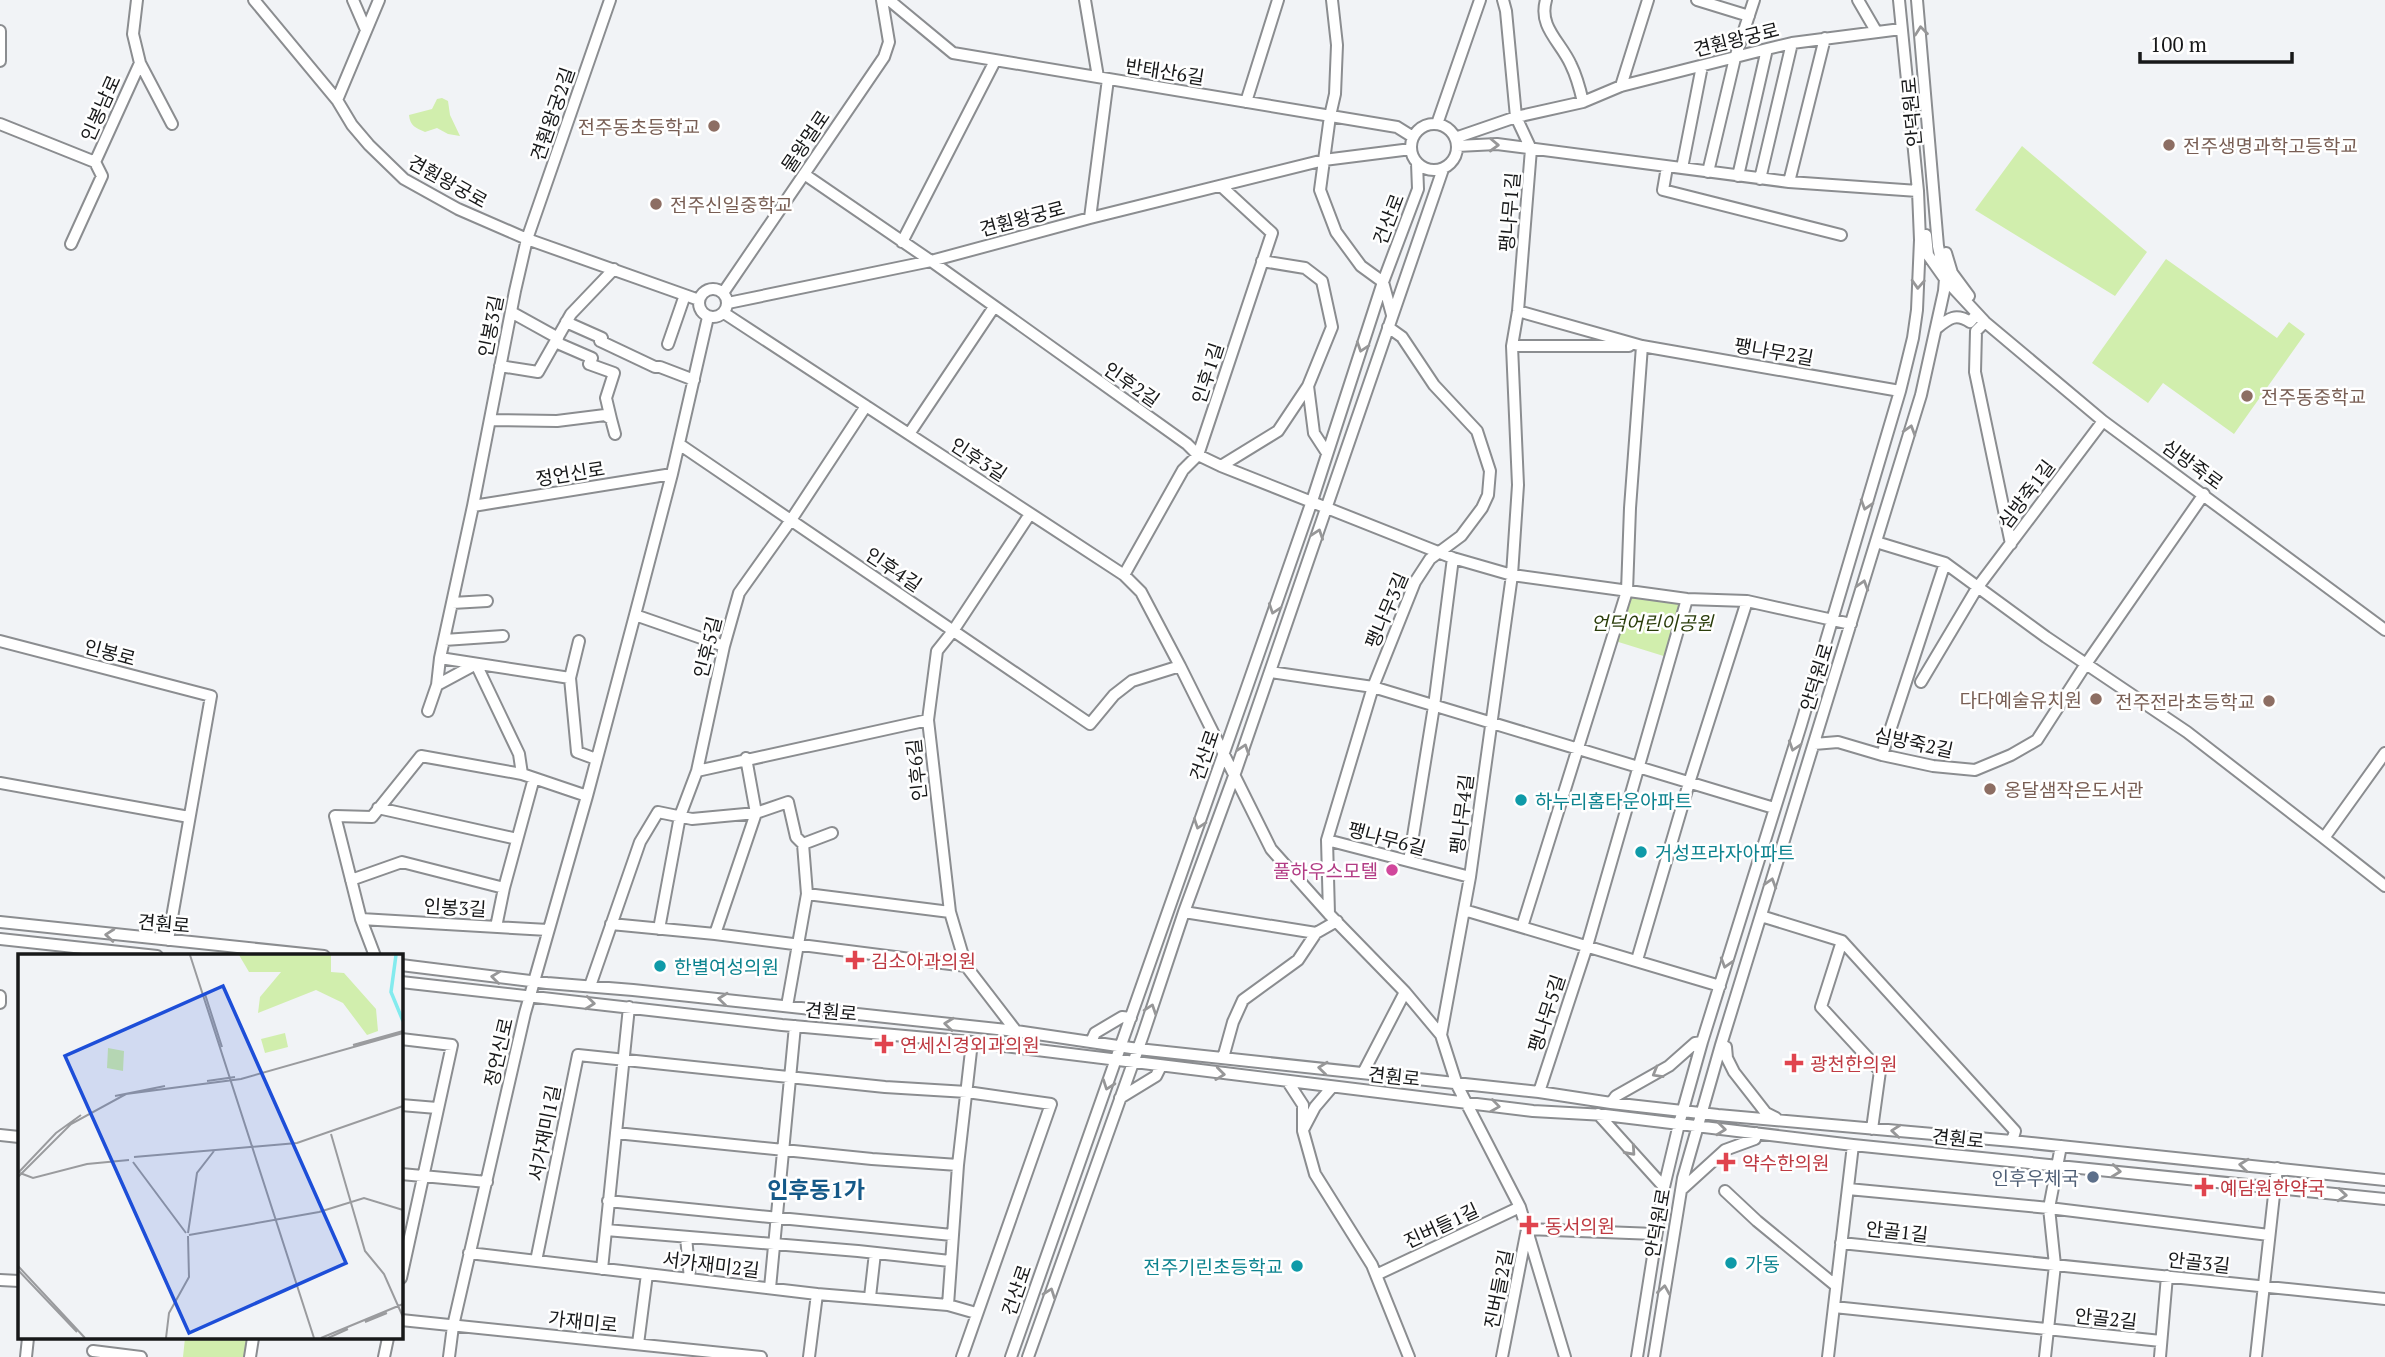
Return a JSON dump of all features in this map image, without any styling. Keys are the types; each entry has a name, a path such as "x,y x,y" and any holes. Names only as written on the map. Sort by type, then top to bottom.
{"street":[{"name":"인봉남로","path":"137,0 132,34 140,63 172,124"},
{"name":"견훤왕궁로","path":"254,0 337,100 352,125 404,178 458,209 527,239 699,300"},
{"path":"353,0 366,30"},
{"path":"337,100 379,0"},
{"name":"견훤왕궁2길","path":"527,239 610,0"},
{"name":"물왕멀로","path":"725,303 804,174 884,57 889,42 882,0"},
{"name":"반태산6길","path":"890,0 953,52 1397,127 1413,137"},
{"path":"1085,0 1103,78 1090,218"},
{"path":"1246,102 1278,0"},
{"path":"1332,0 1337,45 1335,94 1320,190 1336,232 1361,266 1383,282 1390,321 1434,385 1477,431 1490,471 1488,495 1482,508 1461,536 1440,552"},
{"path":"1437,124 1480,0"},
{"path":"1503,0 1516,117 1531,149"},
{"path":"1546,0 1543,10 1547,29 1571,63 1583,102"},
{"path":"1697,0 1749,16"},
{"path":"1708,172 1735,58 1754,0"},
{"path":"1858,0 1876,31"},
{"name":"안덕원로","path":"1637,1357 1655,1234 1682,1111 1833,619 1913,338 1920,240 1918,191 1899,0"},
{"name":"안덕원로","path":"1654,1357 1681,1189 1698,1126 1921,395 1937,328 1945,279 1938,246 1917,0"},
{"path":"1621,86 1645,1"},
{"name":"견훤왕궁로","path":"1456,142 1516,117 1583,102 1621,86 1792,43 1901,29"},
{"path":"0,32 0,61"},
{"path":"1789,182 1825,38"},
{"path":"1760,178 1792,43"},
{"path":"1738,176 1768,49"},
{"path":"902,242 995,61"},
{"name":"인봉남로","path":"71,244 102,176 95,162 140,63"},
{"path":"1682,168 1702,66"},
{"path":"0,124 95,162"},
{"path":"1411,149 1413,137 1423,127 1437,124 1448,129 1456,142 1531,149"},
{"name":"건산로","path":"1028,1357 1234,776 1443,169 1454,159 1456,142"},
{"name":"견훤왕궁로","path":"725,303 931,261 1324,160 1411,149"},
{"name":"건산로","path":"1011,1357 1312,500 1383,282 1418,189 1417,163 1411,149"},
{"name":"팽나무1길","path":"1512,346 1518,311 1531,149 1789,182 1918,191"},
{"path":"1417,163 1428,170 1443,169"},
{"path":"1667,166 1663,190 1841,235"},
{"name":"인후2길","path":"804,174 931,261 1186,444 1198,456 1327,506"},
{"name":"인후1길","path":"1124,575 1183,470 1198,456 1272,233 1221,186"},
{"path":"1919,217 1925,227 1928,256 1967,302 1969,296 1952,273 1944,246 1938,246"},
{"name":"인봉3길","path":"428,711 437,685 440,658 527,239"},
{"path":"1221,466 1278,431 1308,386 1332,327 1322,281 1305,268 1262,261"},
{"path":"500,366 538,372 571,314 614,269"},
{"path":"714,289 725,303 716,317 708,317 701,312 699,300 704,292 714,289"},
{"path":"668,344 685,295"},
{"name":"심방죽로","path":"1967,302 1981,318 2103,421 2385,630"},
{"name":"인후3길","path":"725,303 866,406 1124,575 1141,592 1181,666 1234,776"},
{"path":"909,435 994,307"},
{"name":"팽나무2길","path":"1518,311 1642,346 1900,391"},
{"path":"511,312 556,340 592,358 589,364 614,373 606,398 615,434"},
{"name":"정언신로","path":"449,1357 469,1253 529,996 587,796 635,615 672,474 708,317"},
{"path":"1937,328 1951,317 1962,317 1970,322 1981,318"},
{"path":"1981,318 1976,331 1975,372 2011,544"},
{"path":"566,322 602,338 600,341 655,368 660,366 694,380"},
{"path":"1512,346 1518,485 1513,575"},
{"name":"팽나무2길","path":"1512,346 1642,346"},
{"path":"1522,927 1627,591 1642,346"},
{"path":"1308,386 1314,433 1327,453"},
{"name":"인후5길","path":"659,929 680,816 697,771 724,646 739,593 866,406"},
{"path":"490,420 557,421 605,415 611,419"},
{"name":"심방죽1길","path":"1921,682 1977,588 2103,421"},
{"name":"인후4길","path":"679,444 1090,724 1114,695 1132,681 1181,666"},
{"name":"정언신로","path":"473,506 672,474"},
{"name":"심방죽2길","path":"1814,744 1838,741 1882,755 1933,766 1975,770 2011,755 2037,740 2086,664 2204,494"},
{"path":"1327,506 1454,558 1513,575 1687,599 1747,601 1852,624"},
{"name":"인후6길","path":"1016,1031 967,965 950,912 928,720 937,651 1030,514"},
{"path":"1876,542 1945,563 2046,637 2187,732 2385,886"},
{"name":"팽나무3길","path":"1373,687 1415,582 1430,559 1440,552"},
{"path":"1409,861 1454,558"},
{"path":"1882,755 1945,563"},
{"name":"팽나무4길","path":"1464,910 1513,575"},
{"path":"1639,768 1687,599"},
{"path":"452,603 487,601"},
{"path":"1637,960 1689,783 1747,601"},
{"path":"635,615 724,646"},
{"path":"444,640 503,636"},
{"name":"인봉로","path":"0,640 211,696 189,817"},
{"path":"579,641 570,678 578,752 596,759"},
{"path":"440,658 570,678"},
{"path":"437,685 476,664"},
{"path":"476,664 519,754 522,774"},
{"path":"1270,672 1373,687 1774,808"},
{"path":"1326,840 1373,687"},
{"path":"697,771 746,758 928,720"},
{"path":"2324,838 2385,752"},
{"path":"374,954 361,919 335,816 372,817 421,756 522,774 587,796"},
{"path":"715,934 756,813 746,758"},
{"name":"팽나무5길","path":"1539,1092 1587,946 1639,768"},
{"path":"1234,776 1271,849 1405,992 1441,1035 1457,1085 1521,1207 1565,1357"},
{"path":"496,927 534,778"},
{"path":"0,783 189,817 168,940"},
{"path":"590,986 640,842 658,812 692,820 756,813 788,802 796,837 803,844 807,894 787,1006"},
{"path":"378,808 517,839"},
{"path":"803,844 832,833"},
{"name":"팽나무6길","path":"1333,918 1326,840 1470,877"},
{"name":"인봉3길","path":"351,880 402,862 504,888"},
{"path":"807,894 950,912"},
{"path":"1441,1035 1464,910 1720,986"},
{"path":"1184,912 1316,933"},
{"path":"1761,916 1842,941 1821,1007 1880,1071 1872,1129"},
{"path":"1223,1058 1233,1022 1243,1000 1298,960 1316,933 1333,918"},
{"name":"인봉3길","path":"361,919 548,930"},
{"name":"견훤로","path":"0,922 304,954"},
{"path":"611,925 715,934 967,965"},
{"path":"69,951 70,931"},
{"name":"견훤로","path":"0,939 69,951 122,954"},
{"name":"견훤로","path":"1842,941 2015,1131 2012,1141"},
{"name":"견훤로","path":"402,965 533,982 1016,1031 1138,1049 1539,1092 1682,1111 2012,1141 2385,1180"},
{"name":"견훤로","path":"402,982 795,1026 972,1042 1533,1111 1598,1114 1853,1145 2385,1199"},
{"name":"견훤로","path":"1363,1073 1405,992"},
{"path":"0,996 0,1003"},
{"path":"602,1269 629,1007"},
{"path":"1091,1042 1095,1033 1122,1017 1131,1018"},
{"name":"서가재미2길","path":"770,1288 795,1026"},
{"path":"402,1040 452,1045 404,1249 402,1268"},
{"path":"972,1042 958,1165 948,1305 976,1313"},
{"path":"1611,1103 1616,1096 1669,1066 1695,1043 1702,1042"},
{"path":"1721,1045 1726,1047 1727,1058 1734,1072 1766,1113 1782,1121"},
{"name":"서가재미1길","path":"536,1261 578,1055 790,1077"},
{"path":"1120,1098 1158,1075 1161,1066"},
{"path":"790,1077 967,1092 1051,1104 962,1357"},
{"path":"1288,1082 1309,1108"},
{"path":"1332,1087 1309,1108 1303,1130 1315,1174 1376,1275 1409,1357"},
{"path":"402,1105 437,1108"},
{"path":"1598,1114 1664,1186"},
{"path":"616,1133 958,1165"},
{"path":"1681,1189 1725,1150 1755,1139 1756,1133"},
{"path":"0,1135 18,1137"},
{"name":"안골1길","path":"1828,1357 1853,1145"},
{"name":"안골2길","path":"2045,1357 2055,1265 2049,1208 2061,1146"},
{"path":"2256,1357 2277,1168"},
{"path":"402,1174 487,1182"},
{"name":"안골1길","path":"1848,1189 2049,1208"},
{"path":"1725,1191 1835,1285"},
{"path":"608,1201 952,1235"},
{"name":"진버들1길","path":"1376,1275 1521,1207"},
{"name":"안골3길","path":"2049,1208 2269,1235"},
{"path":"1527,1228 1655,1234"},
{"name":"진버들2길","path":"1502,1357 1527,1228"},
{"path":"606,1230 686,1237 690,1279"},
{"name":"서가재미2길","path":"686,1237 875,1252 950,1261"},
{"name":"안골1길","path":"1841,1243 2055,1265"},
{"path":"864,1297 875,1252"},
{"path":"469,1253 647,1274 638,1345"},
{"name":"안골3길","path":"2055,1265 2385,1299"},
{"name":"서가재미2길","path":"647,1274 817,1294 948,1305"},
{"path":"2160,1357 2167,1276"},
{"path":"0,1280 18,1282"},
{"path":"809,1357 817,1294"},
{"name":"안골2길","path":"1834,1307 2161,1341"},
{"name":"가재미로","path":"402,1320 716,1355 761,1357"},
{"path":"92,1354 141,1357"}],"green space":[{"path":"437,99 448,101 450,115 460,136 437,128 425,132 411,122 409,115 432,109"},
{"path":"2022,146 2147,252 2115,296 1975,210"},
{"path":"2166,259 2277,338 2289,322 2305,334 2234,434 2163,383 2148,403 2092,363"},
{"name":"언덕어린이공원","path":"1629,591 1687,599 1670,658 1612,640"},
{"path":"185,1340 253,1340 250,1357 183,1357"}],"place":[{"name":"전주동초등학교","path":"714,126"},
{"name":"전주생명과학고등학교","path":"2169,145"},
{"name":"전주신일중학교","path":"656,204"},
{"name":"전주동중학교","path":"2247,396"},
{"name":"다다예술유치원","path":"2096,699"},
{"name":"전주전라초등학교","path":"2269,701"},
{"name":"옹달샘작은도서관","path":"1990,789"},
{"name":"하누리홈타운아파트","path":"1521,800"},
{"name":"거성프라자아파트","path":"1641,852"},
{"name":"풀하우스모텔","path":"1392,870"},
{"name":"김소아과의원","path":"855,960"},
{"name":"한별여성의원","path":"660,966"},
{"name":"연세신경외과의원","path":"884,1044"},
{"name":"광천한의원","path":"1794,1063"},
{"name":"약수한의원","path":"1726,1162"},
{"name":"인후우체국","path":"2093,1177"},
{"name":"예담원한약국","path":"2204,1187"},
{"name":"동서의원","path":"1529,1225"},
{"name":"가동","path":"1731,1263"},
{"name":"전주기린초등학교","path":"1297,1266"}],"district":[{"name":"인후동1가","path":"816,1189"}]}
